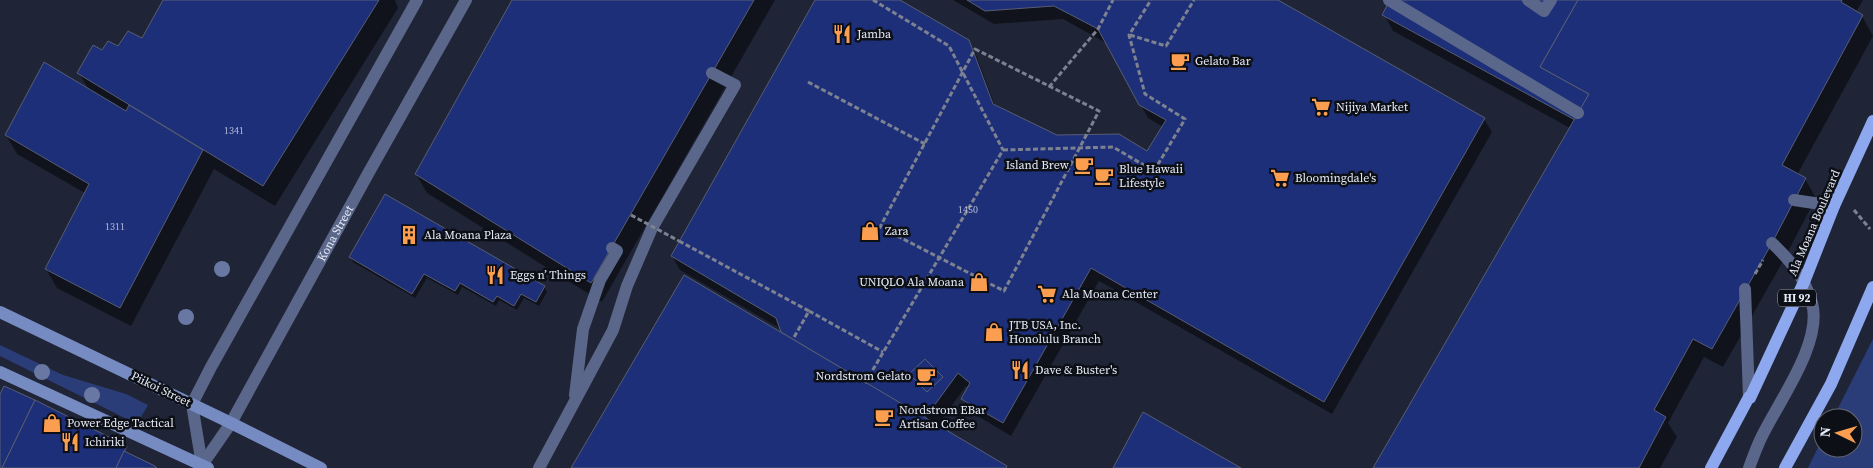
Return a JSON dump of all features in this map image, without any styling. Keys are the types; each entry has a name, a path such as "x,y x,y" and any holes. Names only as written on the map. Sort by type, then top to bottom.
{"main road":[{"name":"Ala Moana Boulevard","path":"1711,468 1750,398 1804,282 1834,206 1873,121"},
{"path":"1785,468 1831,384 1873,287"}],"street":[{"path":"203,467 192,404 210,367 418,0"},
{"name":"Kona Street","path":"203,467 232,423 368,172 466,0"},
{"path":"1528,0 1547,5"},
{"path":"1396,2 1578,113"},
{"path":"539,468 613,330 627,286 652,228 735,85 712,73"},
{"path":"1794,200 1834,206"},
{"path":"1750,468 1762,437 1804,358 1812,330 1812,304 1804,282 1789,259 1772,243"},
{"path":"574,403 583,329 600,280 616,251 612,248"},
{"path":"1745,289 1749,398"},
{"name":"Piikoi Street","path":"0,312 232,423 321,468"},
{"path":"0,372 203,467"}],"path":[{"path":"873,0 949,46 1003,150"},
{"path":"1050,87 1098,29 1113,0"},
{"path":"1003,150 1113,147 1154,171 1185,119 1145,94 1129,35 1151,0"},
{"path":"1129,35 1166,46 1194,0"},
{"path":"975,49 1099,111 1004,291 880,227 924,144 975,49"},
{"path":"808,82 924,144"},
{"path":"939,257 865,382 1003,150"},
{"path":"1852,208 1870,229"},
{"path":"631,215 883,352"},
{"path":"1754,276 1766,255"},
{"path":"793,339 809,311"}],"shaded area":[{"path":"1873,339 1873,468 1808,468 1813,458 1863,458 1863,408 1838,408"},
{"path":"0,345 63,375 126,394 148,405 137,424 0,356"}],"building":[{"path":"163,0 379,0 263,186 77,73 93,45 102,50 108,41 118,46 128,31 142,38"},
{"path":"512,0 754,0 591,283 415,174"},
{"path":"815,0 900,0 969,40 993,104 1057,135 1119,134 1147,151 1166,120 1139,105 1098,29 1054,6 985,11 967,0 1278,0 1485,118 1324,402 1091,268 1003,423 961,399 970,383 958,373 925,418 781,332 776,318 671,256"},
{"path":"1390,0 1578,0 1540,67 1589,94 1575,120 1382,15"},
{"path":"1578,0 1842,0 1841,2 1863,15 1782,165 1806,178 1772,243 1712,349 1693,339 1654,410 1666,417 1639,468 1373,468 1589,94 1540,67"},
{"path":"44,62 126,111 129,105 203,150 120,308 45,269 89,184 5,135"},
{"name":"Ala Moana Plaza","path":"385,194 545,286 536,302 521,294 514,306 497,296 493,302 460,283 455,291 424,274 412,294 349,257"},
{"path":"684,275 1007,466 1006,468 571,468"},
{"name":"Nordstrom Gelato","path":"925,359 943,377 927,392 909,374"},
{"path":"4,386 35,400 2,468 0,468 0,394"},
{"name":"Power Edge Tactical","path":"35,400 127,446 116,468 2,468"},
{"path":"1143,412 1241,468 1113,468"},
{"path":"124,451 155,466 157,468 116,468"}],"place":[{"name":"Jamba","path":"842,34"},
{"name":"Gelato Bar","path":"1180,61"},
{"name":"Nijiya Market","path":"1321,107"},
{"name":"Island Brew","path":"1084,165"},
{"name":"Blue Hawaii Lifestyle","path":"1104,176"},
{"name":"Bloomingdale's","path":"1280,178"},
{"name":"Zara","path":"870,231"},
{"name":"Ala Moana Plaza","path":"409,235"},
{"name":"Eggs n’ Things","path":"495,275"},
{"name":"UNIQLO Ala Moana","path":"979,282"},
{"name":"Ala Moana Center","path":"1047,294"},
{"name":"JTB USA, Inc. Honolulu Branch","path":"994,332"},
{"name":"Dave & Buster's","path":"1020,370"},
{"name":"Nordstrom Gelato","path":"926,376"},
{"name":"Nordstrom EBar Artisan Coffee","path":"884,417"},
{"name":"Power Edge Tactical","path":"52,423"},
{"name":"Ichiriki","path":"70,442"}]}
